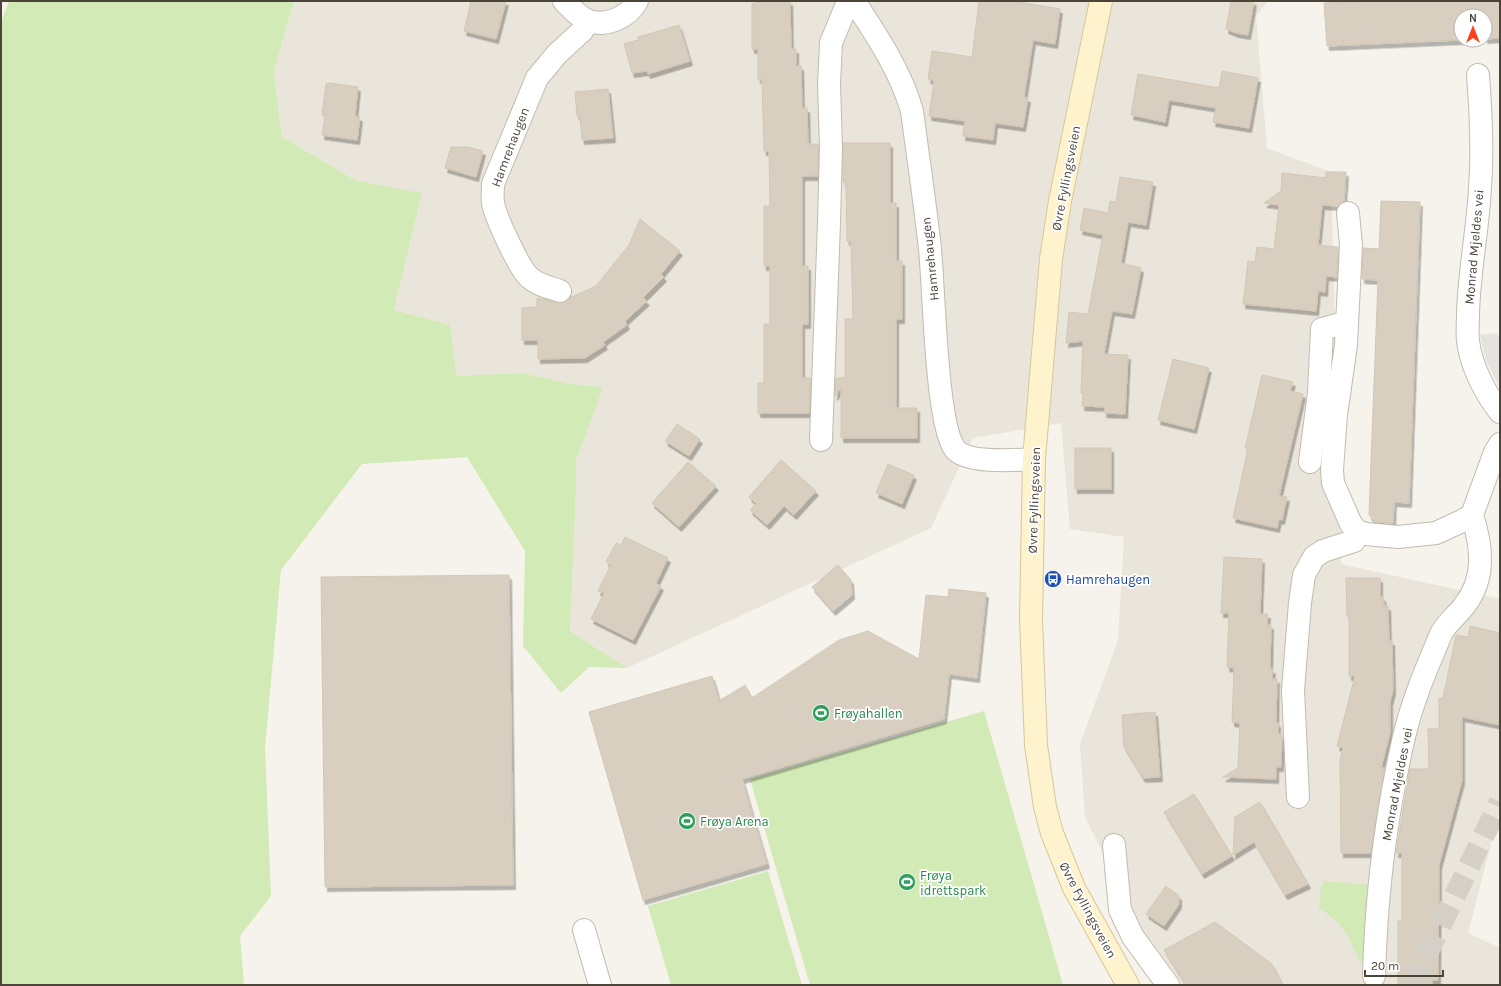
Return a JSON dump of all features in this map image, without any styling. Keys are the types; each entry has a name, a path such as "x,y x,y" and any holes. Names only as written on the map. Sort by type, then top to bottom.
{"main road":[{"name":"Øvre Fyllingsveien","path":"1101,1 1060,202 1051,259 1034,459 1031,620 1036,745 1045,807 1052,833 1074,888 1128,985"}],"street":[{"path":"564,1 588,21 604,23 627,15 637,1"},
{"path":"821,440 829,206 829,84 831,43 847,4 850,1"},
{"name":"Hamrehaugen","path":"854,1 889,54 906,92 912,111 930,249 940,376 948,437 956,450 966,455 1005,461 1034,459"},
{"name":"Hamrehaugen","path":"560,291 541,285 529,277 518,263 493,204 492,193 494,184 537,78 557,54 582,31 588,21"},
{"name":"Monrad Mjeldes vei","path":"1478,75 1482,127 1480,187 1477,230 1468,281 1468,341 1476,370 1492,401 1500,412"},
{"path":"1348,213 1350,245 1347,322 1332,470 1339,499 1351,524 1357,531 1366,534 1398,537 1420,536 1436,533 1462,521 1472,515 1495,452 1500,444"},
{"path":"1310,462 1319,393 1322,329 1347,322"},
{"name":"Monrad Mjeldes vei","path":"1374,976 1376,914 1390,811 1404,736 1416,699 1442,633 1475,590 1480,575 1482,562 1476,527 1472,515"},
{"path":"1298,797 1293,690 1300,603 1304,575 1314,557 1323,550 1354,541 1357,531"},
{"name":"Øvre Fyllingsveien","path":"1114,845 1120,910 1133,937 1168,985"},
{"path":"584,930 600,985"}],"shaded area":[{"path":"294,1 1268,1 1256,16 1267,148 1331,172 1341,564 1500,599 1500,809 1468,933 1500,948 1500,985 1158,985 1151,951 1085,817 1080,744 1118,640 1124,537 1070,529 1061,423 973,438 931,528 627,668 570,631 576,461 602,387 569,384 523,373 457,376 450,325 394,310 422,193 355,180 282,137 274,71"},
{"path":"1497,333 1500,340 1500,388 1486,361 1480,335"}],"green space":[{"path":"9,1 294,1 274,71 282,137 355,180 422,193 394,310 450,325 457,376 523,373 569,384 603,387 576,461 570,631 627,668 589,667 561,693 523,646 525,551 467,457 362,464 281,570 265,748 271,896 240,936 244,985 1,985 1,22"},
{"name":"Frøya idrettspark","path":"984,711 1063,985 810,985 750,779"},
{"path":"768,871 802,985 671,985 648,906"},
{"path":"1324,881 1370,885 1366,961 1360,962 1345,931 1335,920 1319,908 1321,886"}],"building":[{"path":"471,1 506,1 496,39 464,31"},
{"path":"762,1 790,1 791,49 796,49 796,66 801,66 802,108 807,108 808,144 818,144 818,176 802,176 802,266 808,266 808,324 802,324 802,378 811,378 809,413 758,413 758,383 764,383 764,324 770,324 770,266 764,266 764,206 770,206 769,151 764,151 762,79 758,79 758,49 752,49 752,4"},
{"path":"979,1 1013,1 1060,9 1055,44 1033,40 1024,97 1028,98 1023,127 995,123 993,140 963,136 965,121 929,116 934,80 928,79 932,51 972,57"},
{"path":"1231,1 1254,1 1248,35 1236,33 1226,29"},
{"path":"1374,1 1500,1 1500,38 1493,38 1493,8 1453,8 1453,40 1327,46 1324,3"},
{"path":"679,25 690,61 648,74 647,71 632,73 624,44 638,40 638,37"},
{"path":"1222,71 1258,78 1249,128 1213,122 1216,108 1169,100 1165,122 1131,115 1138,74 1219,88"},
{"path":"329,83 358,87 355,116 360,117 357,140 322,135 325,115 322,115 326,84"},
{"path":"608,89 613,138 582,140 580,116 577,116 575,92"},
{"path":"843,143 890,143 890,203 896,203 896,261 902,261 902,319 896,319 896,408 917,408 917,438 841,438 841,388 835,396 836,378 845,378 845,319 853,319 851,241 847,241 846,182 843,182"},
{"path":"451,147 468,147 483,151 476,177 445,168"},
{"path":"1326,172 1346,172 1344,201 1338,206 1322,205 1318,245 1338,247 1337,277 1326,276 1325,292 1318,291 1316,311 1243,304 1248,261 1255,262 1257,247 1274,249 1279,205 1264,203 1281,191 1282,173 1326,178"},
{"path":"1120,177 1153,182 1146,225 1128,222 1121,263 1141,268 1132,314 1112,311 1104,354 1128,355 1125,414 1104,413 1105,407 1082,406 1083,341 1066,343 1069,312 1088,314 1103,235 1080,230 1084,208 1108,213 1110,201 1116,202"},
{"path":"1381,201 1420,202 1409,503 1394,502 1393,523 1375,522 1369,515 1378,280 1362,279 1363,248 1379,249"},
{"path":"640,219 680,251 661,274 664,277 643,298 647,301 625,321 627,325 603,342 605,345 585,358 538,359 538,340 522,340 522,308 537,307 537,298 563,303 568,301 571,296 572,297 596,286 629,245"},
{"path":"1173,359 1209,368 1194,429 1158,420"},
{"path":"1262,375 1293,382 1290,391 1303,394 1279,496 1287,497 1282,520 1279,519 1277,528 1233,518 1248,448 1245,448"},
{"path":"677,424 700,439 689,456 665,441"},
{"path":"1075,448 1111,448 1111,489 1075,489"},
{"path":"781,460 816,491 794,515 784,506 767,525 750,510 756,503 749,497"},
{"path":"688,462 716,486 679,527 652,503"},
{"path":"888,464 914,475 902,504 876,493"},
{"path":"625,537 668,558 656,583 661,586 633,640 591,619 604,593 598,591 611,565 606,562 616,543 621,545"},
{"path":"1224,557 1262,559 1260,614 1268,614 1267,625 1271,625 1270,669 1273,669 1272,679 1277,679 1276,723 1278,723 1278,734 1282,734 1281,767 1276,767 1276,779 1223,777 1238,768 1240,723 1232,722 1234,668 1227,667 1229,613 1221,613"},
{"path":"838,565 851,580 852,595 833,611 812,587"},
{"path":"509,575 513,885 325,887 321,577"},
{"path":"1346,578 1380,578 1380,597 1383,597 1384,606 1388,606 1389,641 1392,641 1393,690 1390,702 1390,733 1381,768 1385,768 1371,853 1341,853 1340,760 1343,748 1337,746 1355,676 1349,676 1349,616 1347,616"},
{"path":"949,589 986,593 977,678 949,674 944,719 742,779 767,864 643,900 589,712 712,676 719,701 745,685 752,698 839,640 868,631 919,659 926,595 948,597"},
{"path":"1470,626 1500,633 1500,725 1462,717 1462,780 1439,865 1438,980 1432,980 1432,985 1398,985 1398,921 1402,921 1402,853 1396,853 1410,769 1429,769 1428,729 1439,729 1439,698 1443,698 1456,635 1468,637"},
{"path":"1155,712 1160,777 1143,778 1124,747 1122,715"},
{"path":"1194,794 1232,856 1202,874 1164,812"},
{"path":"1260,802 1308,884 1285,895 1254,842 1233,855 1235,817"},
{"path":"1166,886 1179,896 1179,904 1164,926 1146,914"},
{"path":"1215,922 1272,964 1283,985 1186,985 1164,950"}],"tunnel":[{"path":"1412,985 1500,802"}],"place":[{"name":"Hamrehaugen","path":"1053,579"},
{"name":"Frøyahallen","path":"821,713"},
{"name":"Frøya Arena","path":"687,821"},
{"name":"Frøya idrettspark","path":"907,882"}]}
